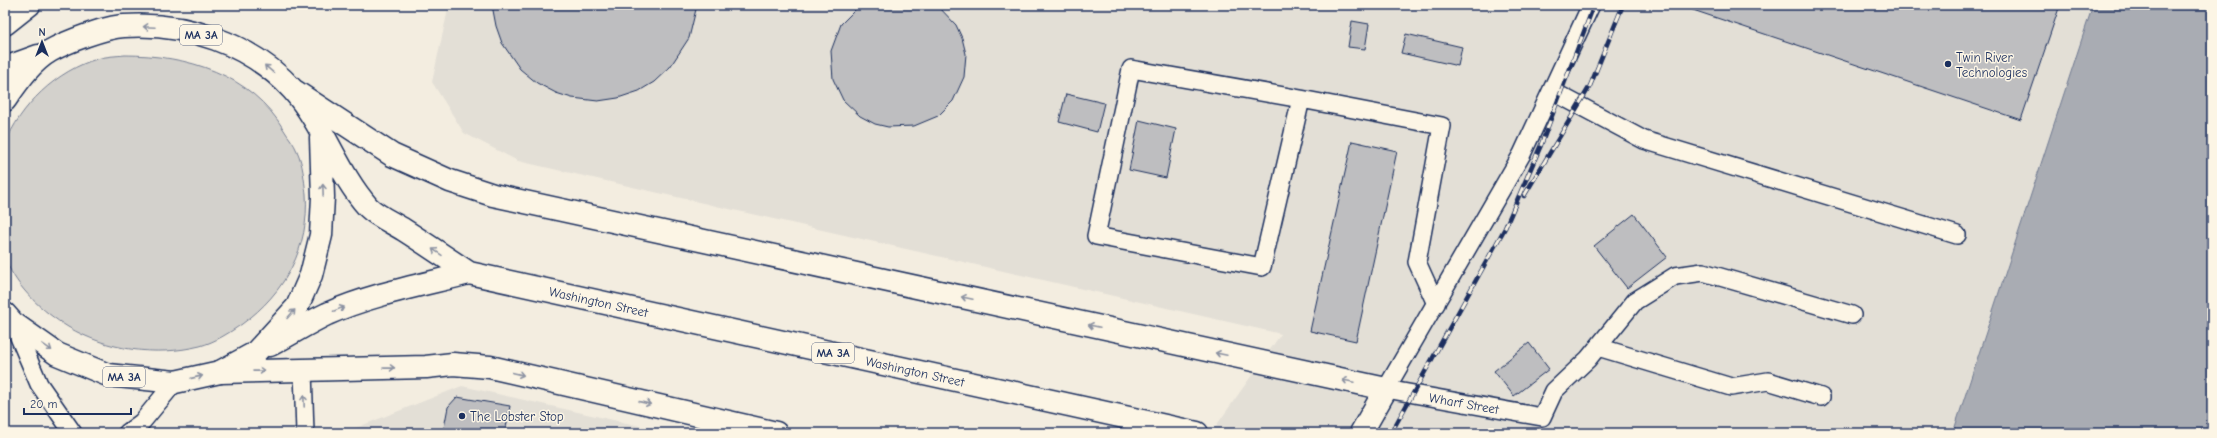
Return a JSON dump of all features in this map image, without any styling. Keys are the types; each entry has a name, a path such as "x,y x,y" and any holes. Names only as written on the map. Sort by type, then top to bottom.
{"main road":[{"path":"5,24 29,5"},
{"name":"MA 3A","path":"5,68 49,52 76,39 122,26 175,28 225,41 252,55 292,89 307,108 321,130"},
{"path":"5,100 19,79 49,52"},
{"path":"292,89 392,156 450,181 493,195 1386,390 1361,433"},
{"path":"255,353 297,307 310,275 321,235 323,197 321,130"},
{"name":"Washington Street","path":"321,130 342,171 369,208 469,273 1197,433"},
{"name":"Washington Street","path":"255,353 326,314 398,290 469,273"},
{"name":"MA 3A","path":"9,319 57,354 108,375 175,382 220,372 255,353"},
{"path":"220,372 426,367 453,364 490,368 776,433"}],"lane":[{"path":"1386,390 1522,154 1591,5"},
{"path":"1301,100 1262,267 1096,236 1131,68 1442,126 1417,262 1436,304"},
{"path":"1552,91 1644,140 1957,235"},
{"path":"1820,397 1768,381 1731,386 1598,347 1635,301 1674,276 1703,272 1852,315"},
{"path":"9,319 39,384 73,433"},
{"name":"Wharf Street","path":"1386,390 1542,417 1554,391 1598,347"},
{"path":"302,370 305,433"},
{"path":"127,433 142,422 175,382"}],"shaded area":[{"path":"449,5 2093,5 1953,433 1211,433 1281,334 518,161 464,133 432,82"},
{"path":"2093,5 2212,5 2212,433 1953,433"},
{"path":"125,55 171,59 194,64 236,82 254,95 270,111 294,145 301,161 306,194 306,214 304,232 292,267 271,298 257,312 227,334 200,346 166,351 149,351 115,346 83,335 58,321 40,306 17,281 6,261 4,249 5,145 11,131 30,104 54,81 82,64 97,59"},
{"path":"462,386 671,433 343,433"}],"building":[{"path":"492,5 697,5 689,38 670,67 654,82 639,91 618,98 598,101 572,98 556,93 537,83 520,69 502,43 496,26"},
{"path":"860,5 937,5 956,25 962,38 966,54 964,77 953,101 938,116 914,126 888,127 875,124 860,116 843,100 833,79 831,51 841,24"},
{"name":"Twin River Technologies","path":"1692,5 2060,5 2021,120 1690,9"},
{"path":"1352,21 1369,24 1365,49 1348,47"},
{"path":"1406,34 1462,47 1458,66 1401,53"},
{"path":"1066,94 1104,103 1097,132 1059,122"},
{"path":"1139,120 1176,129 1166,178 1129,170"},
{"path":"1352,141 1397,151 1356,341 1310,331"},
{"path":"1634,214 1667,257 1627,288 1594,246"},
{"path":"1529,343 1549,369 1514,396 1494,371"},
{"path":"457,397 510,406 505,433 443,433 448,407"}],"railway":[{"path":"1391,433 1505,228 1541,145 1594,5"},
{"path":"1524,196 1590,86 1623,5"}],"place":[{"name":"Twin River Technologies","path":"1948,64"},
{"name":"The Lobster Stop","path":"462,416"}]}
